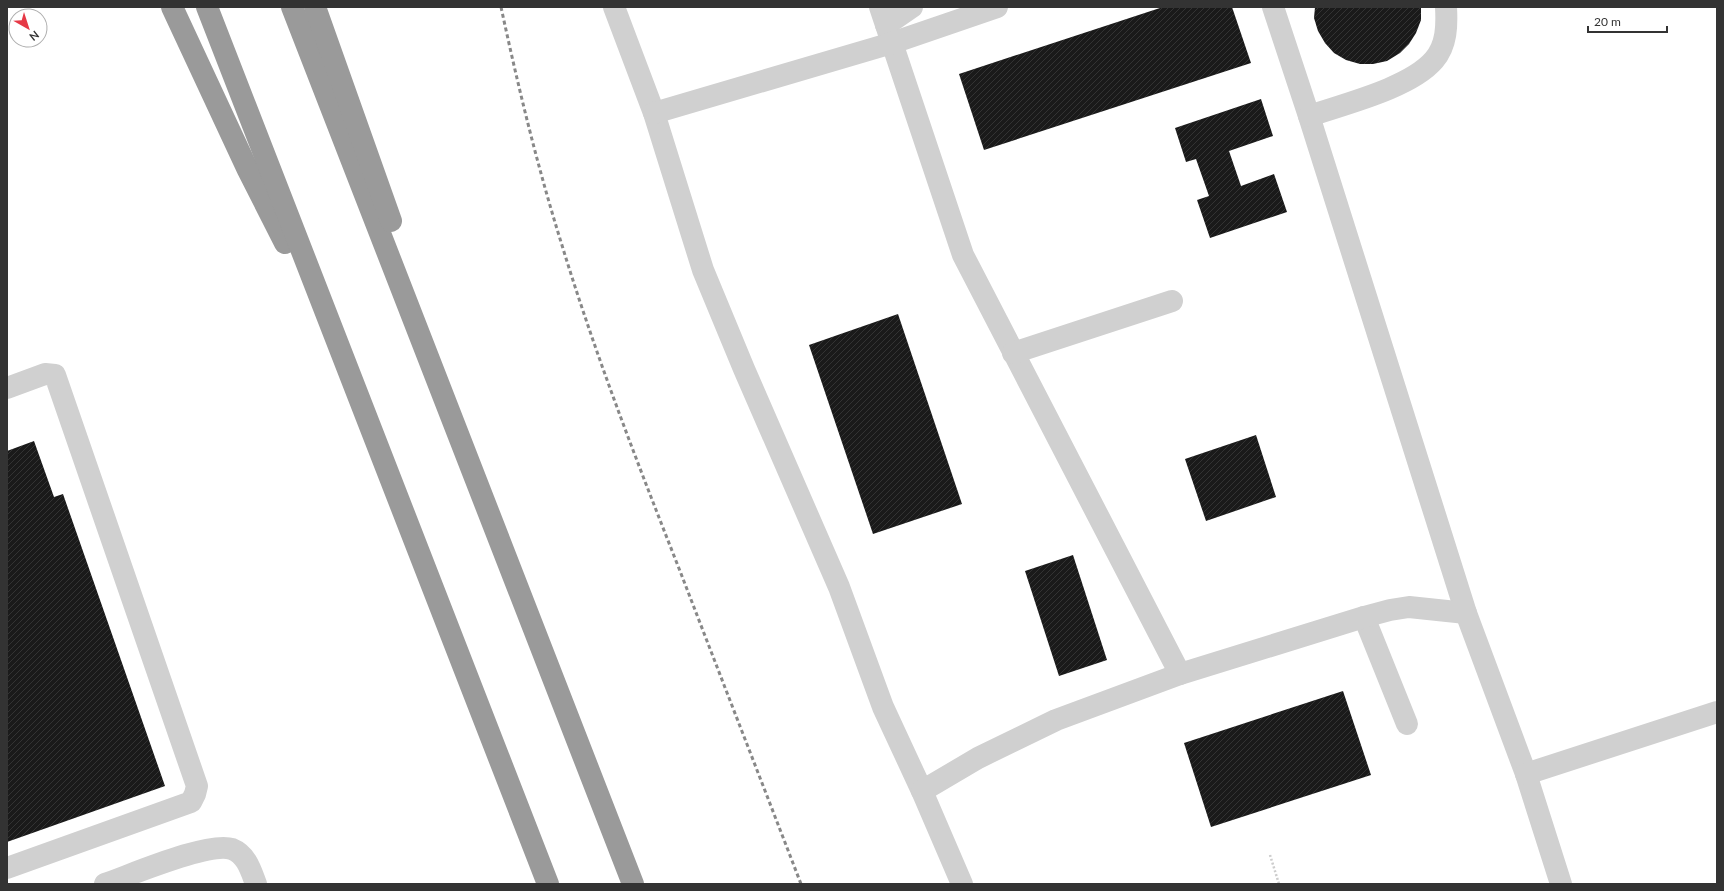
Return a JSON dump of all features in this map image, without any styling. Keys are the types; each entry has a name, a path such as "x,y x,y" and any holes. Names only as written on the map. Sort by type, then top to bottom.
{"highway":[{"path":"172,7 248,170 345,362"},
{"path":"207,7 548,884"},
{"path":"292,7 633,884"},
{"path":"315,7 548,664"}],"lane":[{"path":"614,7 654,113 703,270 838,587 886,713 922,791 962,884"},
{"path":"886,25 912,7"},
{"path":"654,113 886,25 997,7"},
{"path":"1273,7 1309,116 1466,613 1526,774 1561,884"},
{"path":"1309,116 1388,89 1418,73 1434,59 1444,42 1446,7"},
{"path":"886,25 963,255 1180,674"},
{"path":"1013,353 1172,301"},
{"path":"7,388 45,374 55,375 197,786 191,802 7,868"},
{"path":"922,791 978,758 1056,720 1180,674 1364,617 1409,607 1466,613"},
{"path":"1364,617 1407,724"},
{"path":"1526,774 1717,712"},
{"path":"105,884 201,850 218,847 233,849 240,854 249,863 256,884"}],"path":[{"path":"1270,856 1279,884"}],"building":[{"path":"1163,7 1232,7 1251,63 984,150 959,74"},
{"path":"1315,7 1421,7 1421,20 1416,33 1409,44 1400,53 1387,61 1373,64 1360,64 1346,60 1334,53 1325,43 1318,31 1314,18"},
{"path":"1261,99 1273,136 1229,151 1241,186 1274,174 1287,212 1210,238 1197,200 1209,196 1196,159 1186,162 1175,128"},
{"path":"898,314 962,504 873,534 809,345"},
{"path":"1256,435 1276,497 1206,521 1185,459"},
{"path":"34,441 54,497 63,494 165,786 7,842 7,451"},
{"path":"1073,555 1107,660 1059,676 1025,571"},
{"path":"1343,691 1371,775 1211,827 1184,743"}],"railway":[{"path":"501,7 521,96 544,184 574,284 602,367 632,449 801,884"}]}
